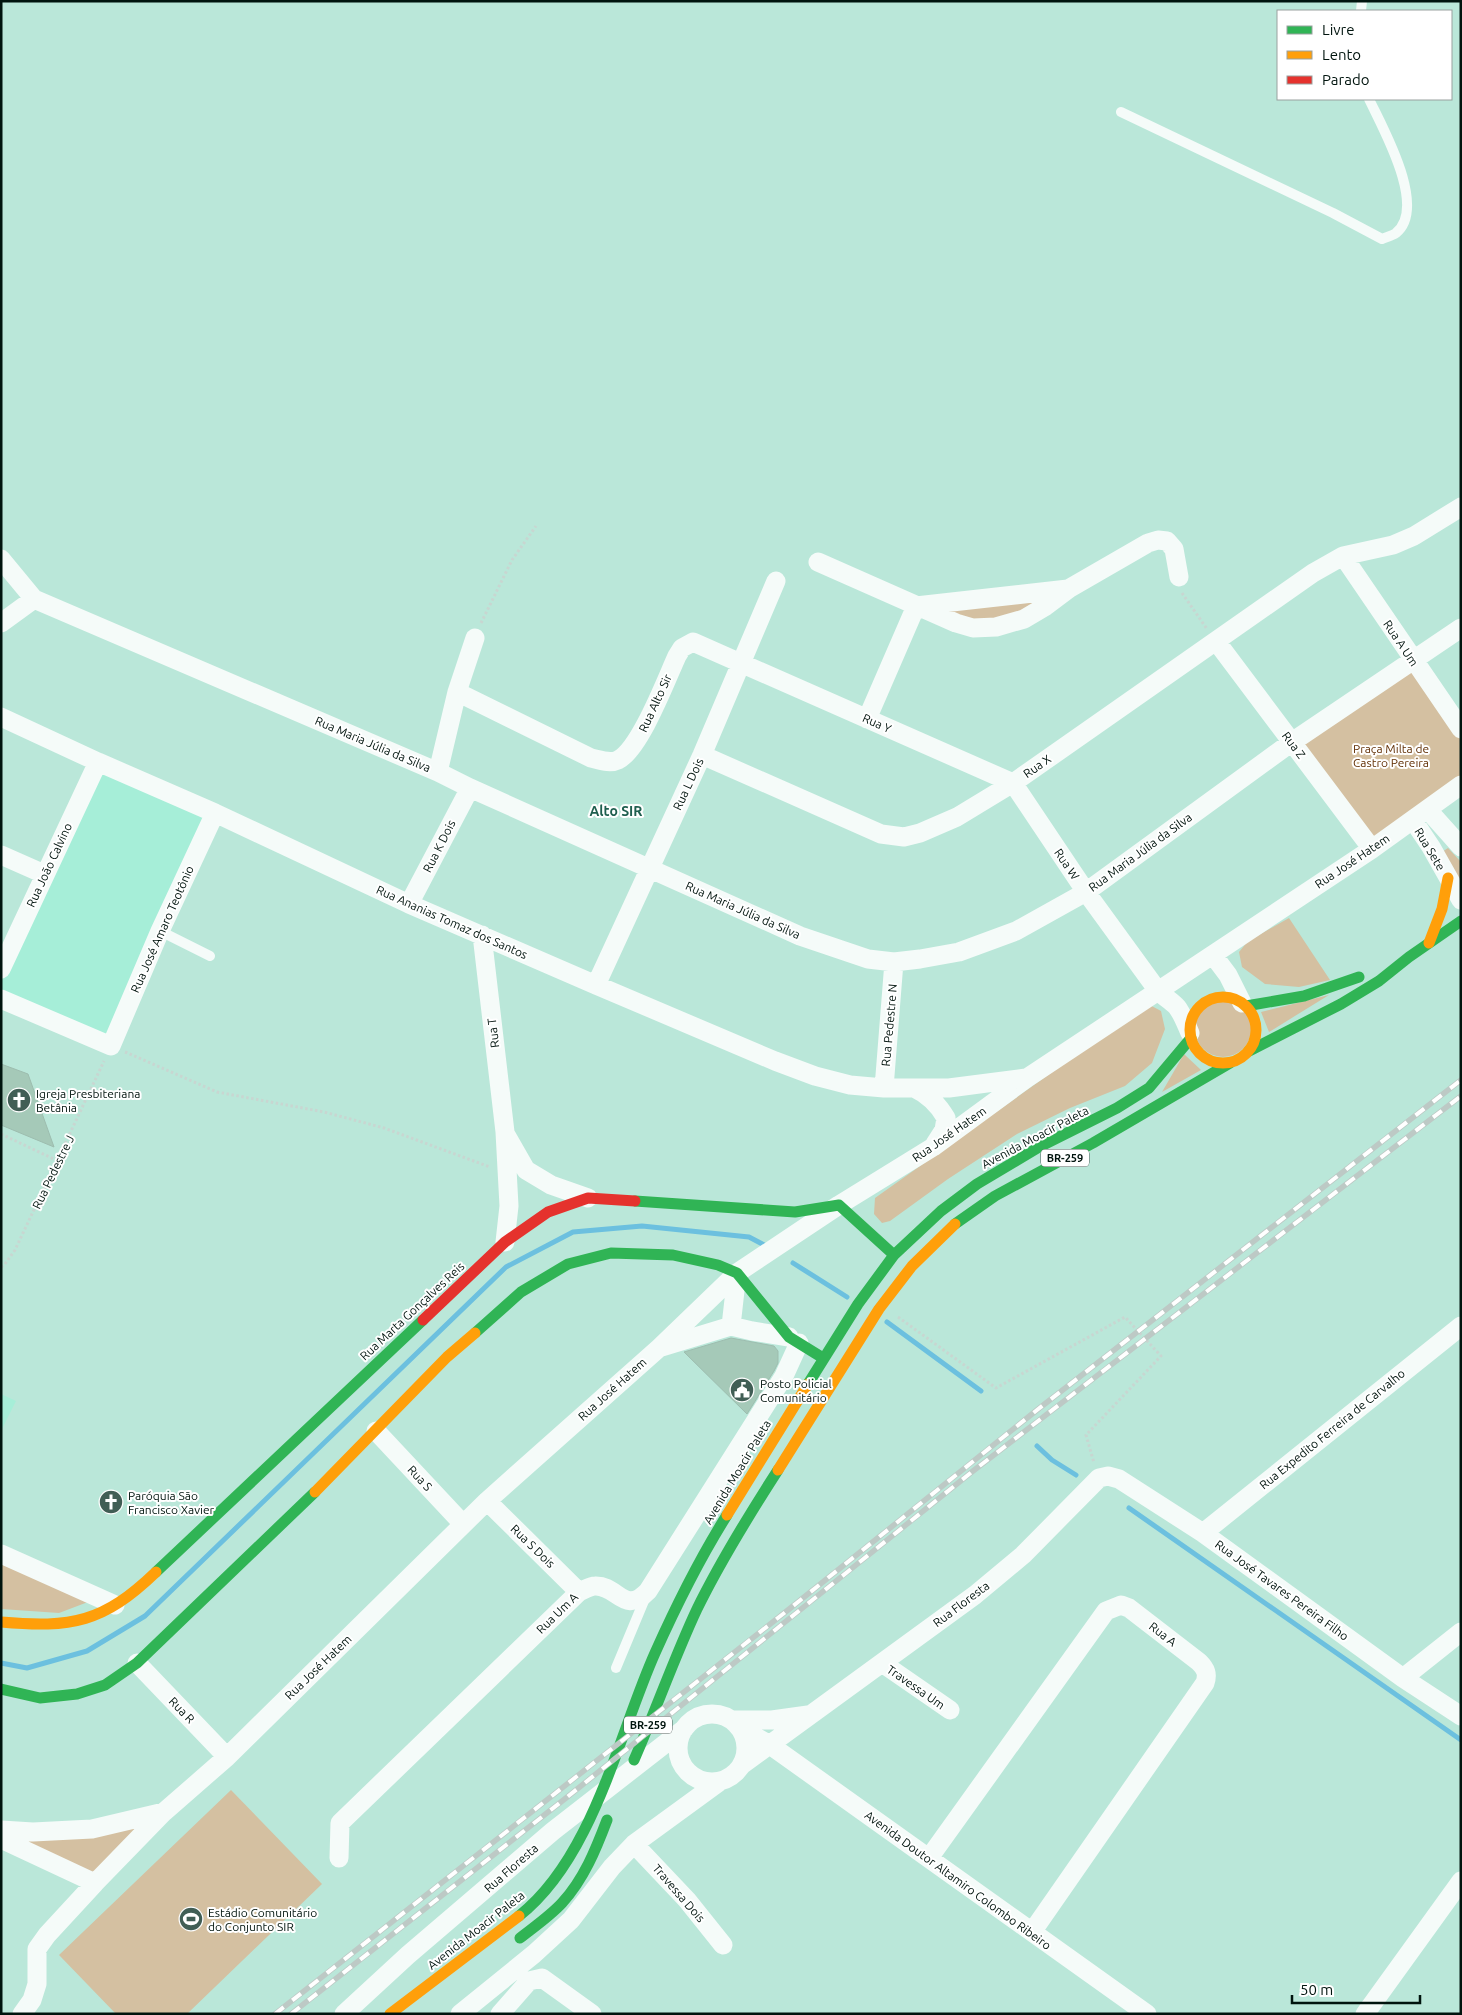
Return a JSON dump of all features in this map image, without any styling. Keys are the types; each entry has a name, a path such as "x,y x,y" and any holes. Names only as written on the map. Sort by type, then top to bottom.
{"main road":[{"path":"1429,943 1442,909 1448,878"},
{"name":"Avenida Moacir Paleta","path":"619,1792 706,1590 754,1506 821,1403 860,1337 910,1268 951,1227 1002,1191 1073,1154 1240,1059 1249,1051 1380,981 1409,957 1461,922"},
{"name":"Avenida Moacir Paleta","path":"390,2014 530,1907 555,1879 585,1830 655,1653 718,1529 858,1304 894,1255 941,1211 977,1184 1039,1147 1117,1108 1149,1088 1190,1036 1191,1022 1195,1012 1202,1004 1211,999 1250,997 1282,1001 1309,995 1328,990 1409,957"},
{"path":"1249,1051 1254,1042 1256,1023 1250,997 1309,995"},
{"path":"1190,1036 1198,1052 1210,1061 1220,1064 1230,1063"},
{"name":"Rua Marta Gonçalves Reis","path":"1,1622 57,1623 80,1620 103,1612 143,1585 505,1242 548,1212 588,1198 794,1212 839,1205"},
{"path":"839,1205 894,1255"},
{"path":"1,1689 40,1698 77,1694 105,1685 137,1663 285,1522 447,1357 521,1292 568,1264 611,1253 673,1255 704,1261 737,1274 794,1340 824,1358"},
{"path":"508,1947 540,1923 563,1902 581,1877 598,1846 612,1808"}],"street":[{"name":"Rua X","path":"702,755 863,828 881,834 904,837 930,830 957,817 1012,783 1306,578 1343,556 1393,545 1414,536 1461,507"},
{"path":"818,562 956,624 973,628 996,627 1024,619 1046,606 1070,588 1148,543 1158,540 1167,541 1174,549 1181,585"},
{"name":"Rua A Um","path":"1343,556 1461,729"},
{"name":"Rua Maria Júlia da Silva","path":"1,559 34,599 438,772 800,936 868,959 894,962 959,952 1016,931 1086,892 1292,742 1461,628"},
{"name":"Rua L Dois","path":"596,986 702,755 776,581"},
{"path":"916,606 1070,588"},
{"path":"1,623 34,599"},
{"path":"867,719 916,606"},
{"path":"438,772 457,692 475,638"},
{"name":"Rua Z","path":"1216,641 1372,849"},
{"name":"Rua Alto Sir","path":"457,692 592,758 609,762 618,760 640,736 682,648 693,642 741,663"},
{"name":"Rua Y","path":"741,663 1012,783"},
{"name":"Rua Ananias Tomaz dos Santos","path":"1,717 215,813 409,904 596,986 815,1076 850,1085 884,1088 949,1088 1028,1078"},
{"name":"Rua João Calvino","path":"1,969 98,762"},
{"name":"Rua W","path":"1012,783 1086,892 1158,991"},
{"name":"Rua José Hatem","path":"22,2014 32,2000 37,1984 37,1949 47,1934 95,1883 164,1812 227,1757 487,1501 659,1348 737,1274 839,1205 933,1147 1028,1078 1213,955 1241,934 1372,849 1461,785"},
{"name":"Rua K Dois","path":"409,904 470,788"},
{"name":"Rua José Amaro Teotônio","path":"111,1046 160,931 215,813"},
{"name":"Rua Sete","path":"1420,815 1461,847"},
{"name":"Rua Sete","path":"1420,815 1431,847 1461,900"},
{"path":"1,855 44,874"},
{"name":"Rua José Hatem","path":"1231,979 1229,951 1241,934"},
{"name":"Rua T","path":"482,935 504,1132 509,1206 505,1242"},
{"name":"Rua José Hatem","path":"1213,955 1231,979 1250,997"},
{"name":"Rua Pedestre N","path":"884,1088 894,962"},
{"path":"1158,991 1175,1006 1190,1036"},
{"path":"1,998 111,1046"},
{"path":"914,1088 925,1093 938,1104 946,1118 944,1130 933,1147"},
{"name":"Rua T","path":"504,1132 526,1170 551,1185 588,1198"},
{"path":"731,1326 737,1274"},
{"name":"Rua José Hatem","path":"659,1348 731,1326 794,1340"},
{"name":"Rua Expedito Ferreira de Carvalho","path":"1203,1532 1461,1326"},
{"path":"648,1591 784,1376 794,1340"},
{"name":"Rua S","path":"376,1431 464,1524"},
{"name":"Rua José Tavares Pereira Filho","path":"1099,1478 1108,1476 1119,1479 1203,1532 1403,1678 1461,1716"},
{"name":"Rua Floresta","path":"460,2014 534,1954 571,1920 616,1862 634,1844 719,1782 729,1778 743,1764 975,1595 1017,1560 1099,1478"},
{"name":"Rua S Dois","path":"487,1501 579,1592"},
{"path":"1,1554 115,1605"},
{"name":"Rua Um A","path":"339,1858 340,1823 579,1592 594,1586 631,1601 637,1600 648,1591"},
{"name":"Rua A","path":"929,1858 1106,1611 1121,1604 1129,1608 1199,1662 1205,1669 1207,1677 1205,1683 1032,1932"},
{"path":"1403,1678 1461,1632"},
{"name":"Rua R","path":"137,1663 227,1757"},
{"name":"Travessa Um","path":"882,1663 950,1710"},
{"name":"Rua Floresta","path":"344,2014 408,1955 553,1832 684,1729 691,1721 707,1714 724,1715 770,1745"},
{"name":"Rua Floresta","path":"738,1725 809,1715"},
{"path":"738,1725 746,1741 747,1753 743,1764"},
{"path":"684,1729 679,1740 678,1751 681,1763 687,1772 697,1779 719,1782"},
{"name":"Avenida Doutor Altamiro Colombo Ribeiro","path":"770,1745 1147,2014"},
{"path":"1,1830 33,1832 92,1829 164,1812"},
{"path":"1,1839 95,1883"},
{"name":"Travessa Dois","path":"634,1844 687,1900 723,1945"},
{"path":"1365,2014 1461,1880"},
{"path":"500,2014 529,1981 542,1978 592,2014"}],"lane":[{"path":"1121,112 1333,213 1382,239 1396,233 1403,223 1407,210 1406,187 1397,160 1369,100"},
{"path":"160,931 210,956"},
{"path":"616,1668 648,1591"}],"path":[{"path":"475,638 512,560 536,526"},
{"path":"1181,585 1216,641"},
{"path":"111,1046 217,1092 324,1112 384,1128 507,1174"},
{"name":"Rua Pedestre J","path":"1,1267 6,1264 15,1250 111,1046"},
{"path":"1,1134 58,1161"},
{"path":"881,1306 996,1388 1125,1317 1161,1356 1086,1435 1099,1478"}],"shaded area":[{"path":"98,762 215,813 111,1046 1,999 1,969"},
{"path":"1,1394 16,1401 1,1431"}],"green space":[{"path":"1059,592 996,624 929,609"},
{"name":"Praça Milta de Castro Pereira","path":"1413,660 1461,729 1461,785 1372,849 1292,742"},
{"path":"1448,848 1461,862 1461,886 1442,852"},
{"path":"1289,918 1330,980 1299,987 1265,984 1242,967 1239,952 1248,941"},
{"path":"1329,995 1269,1032 1261,1012"},
{"path":"1223,1001 1234,1003 1243,1009 1249,1018 1251,1029 1249,1040 1243,1049 1234,1055 1223,1057 1212,1055 1203,1049 1197,1040 1195,1029 1197,1018 1203,1009 1212,1003"},
{"path":"1148,1004 1161,1011 1165,1029 1152,1063 1125,1086 1070,1108 1017,1134 948,1179 890,1221 882,1223 874,1214 875,1198"},
{"path":"1184,1054 1201,1070 1162,1092"},
{"path":"1,1564 88,1602 59,1613 1,1609"},
{"name":"Estádio Comunitário do Conjunto SIR","path":"231,1790 322,1884 187,2014 116,2014 59,1955"},
{"path":"157,1815 95,1882 1,1839"}],"building":[{"name":"Igreja Presbiteriana Betânia","path":"1,1064 28,1074 54,1147 1,1125"},
{"name":"Posto Policial Comunitário","path":"731,1338 774,1346 778,1351 778,1363 747,1414 684,1352"}],"waterway":[{"path":"1,1663 27,1668 87,1651 145,1616 506,1267 573,1232 642,1226 749,1237 766,1246"},
{"path":"793,1263 847,1297"},
{"path":"887,1322 981,1391"},
{"path":"1037,1446 1052,1460 1076,1475"},
{"path":"1129,1508 1461,1740"}],"railway":[{"path":"275,2014 788,1610 1037,1410 1461,1080"},
{"path":"291,2014 566,1798 973,1471 1461,1096"}],"traffic: fast":[{"path":"1249,1051 1341,1004 1379,981 1409,957 1461,921"},
{"path":"1246,1006 1304,996 1359,977"},
{"path":"808,1384 858,1304 894,1255 941,1211 977,1184 1039,1147 1117,1108 1149,1088 1191,1038"},
{"path":"955,1224 995,1196 1093,1143 1230,1063"},
{"path":"635,1201 795,1212 839,1205 894,1255"},
{"path":"475,1333 521,1292 568,1264 611,1253 673,1255 718,1265 737,1273 789,1337 823,1358"},
{"path":"156,1572 423,1320"},
{"path":"634,1760 697,1609 736,1538 778,1470"},
{"path":"1,1689 40,1698 77,1694 105,1685 137,1663 315,1492"},
{"path":"519,1916 545,1891 566,1862 585,1829 601,1794 655,1653 689,1582 727,1515"},
{"path":"520,1938 552,1912 570,1894 589,1863 607,1820"}],"traffic: slow":[{"path":"1429,943 1442,909 1448,878"},
{"path":"1223,997 1236,999 1251,1012 1254,1017 1256,1030 1254,1043 1241,1058 1236,1061 1223,1063 1210,1061 1195,1048 1192,1043 1190,1030 1192,1017 1205,1002 1210,999 1223,997"},
{"path":"778,1470 879,1309 912,1266 955,1224"},
{"path":"315,1492 447,1357 475,1333"},
{"path":"727,1515 808,1384"},
{"path":"1,1622 48,1624 85,1618 102,1612 119,1602 156,1572"},
{"path":"390,2014 519,1916"}],"traffic: jam":[{"path":"423,1320 505,1242 548,1212 588,1198 635,1201"}],"place":[{"name":"Igreja Presbiteriana Betânia","path":"19,1100"},
{"name":"Posto Policial Comunitário","path":"742,1390"},
{"name":"Paróquia São Francisco Xavier","path":"111,1502"},
{"name":"Estádio Comunitário do Conjunto SIR","path":"191,1919"}],"district":[{"name":"Alto SIR","path":"616,811"}]}
